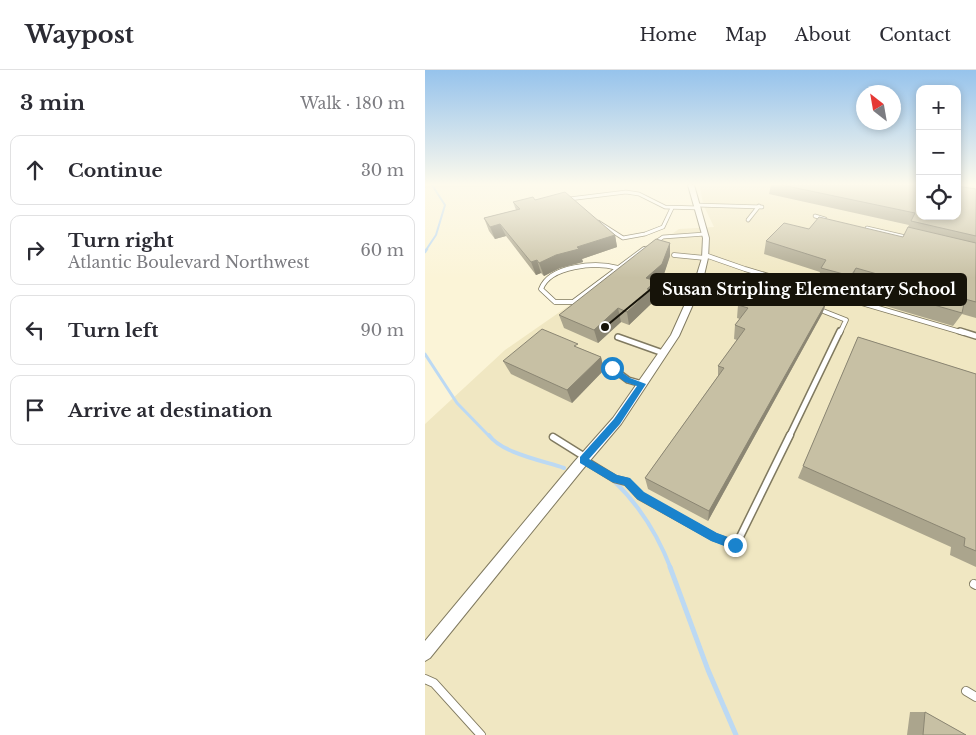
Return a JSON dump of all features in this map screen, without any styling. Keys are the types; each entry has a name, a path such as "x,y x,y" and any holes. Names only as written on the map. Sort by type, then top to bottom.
{"street":[{"path":"425,653 617,421 675,336 699,279 705,257 705,234 701,216"}],"lane":[{"path":"591,217 623,238 645,234 663,227 668,216"},
{"path":"748,220 752,216"},
{"path":"815,216 833,221"},
{"path":"860,226 911,238"},
{"path":"618,268 603,263 593,263 549,277 544,281 541,289 555,302 573,302 663,237 705,234"},
{"path":"674,255 705,257 976,336"},
{"path":"699,279 727,281 739,287 761,292"},
{"path":"553,437 582,461 615,479 627,482 641,496 698,528 735,545 846,320 813,307"},
{"path":"618,337 663,353"},
{"path":"612,368 628,380 642,384"},
{"path":"425,679 434,683 481,735"},
{"path":"966,691 976,697"}],"shaded area":[{"path":"709,216 916,216 916,220 961,220 961,216 976,216 976,735 425,735 425,424 505,350 679,229 714,227"}],"building":[{"path":"492,216 593,216 615,235 577,247 579,249 556,255 539,263 537,260 531,262 500,224 490,227 484,218"},
{"path":"913,216 916,216 916,220 961,220 961,216 976,216 976,236 911,221"},
{"path":"819,217 903,237 908,227 976,243 976,302 965,299 962,313 878,289 884,276 856,268 851,276 821,268 826,260 766,241 784,223 809,229"},
{"path":"656,239 670,243 662,264 646,278 656,281 647,289 651,290 627,312 618,308 594,330 559,315"},
{"path":"756,282 827,301 709,511 645,478 724,368 718,366 745,329 735,325 748,308 738,305"},
{"path":"542,329 578,344 574,346 601,357 567,390 503,361"},
{"path":"858,337 976,374 976,551 964,546 965,538 803,466"},
{"path":"925,712 966,735 923,735"}],"waterway":[{"path":"426,250 436,235 442,216"},
{"path":"425,354 457,403 490,437"},
{"path":"489,435 503,447 513,452 564,468"},
{"path":"614,481 640,511 660,544 671,569"},
{"path":"670,567 708,670 736,735"}],"place":[{"name":"Susan Stripling Elementary School","path":"605,327"}],"route":[{"path":"612,368 628,380 642,384 617,421 583,460 601,472 615,479 627,482 641,496 715,537 735,545"}]}
